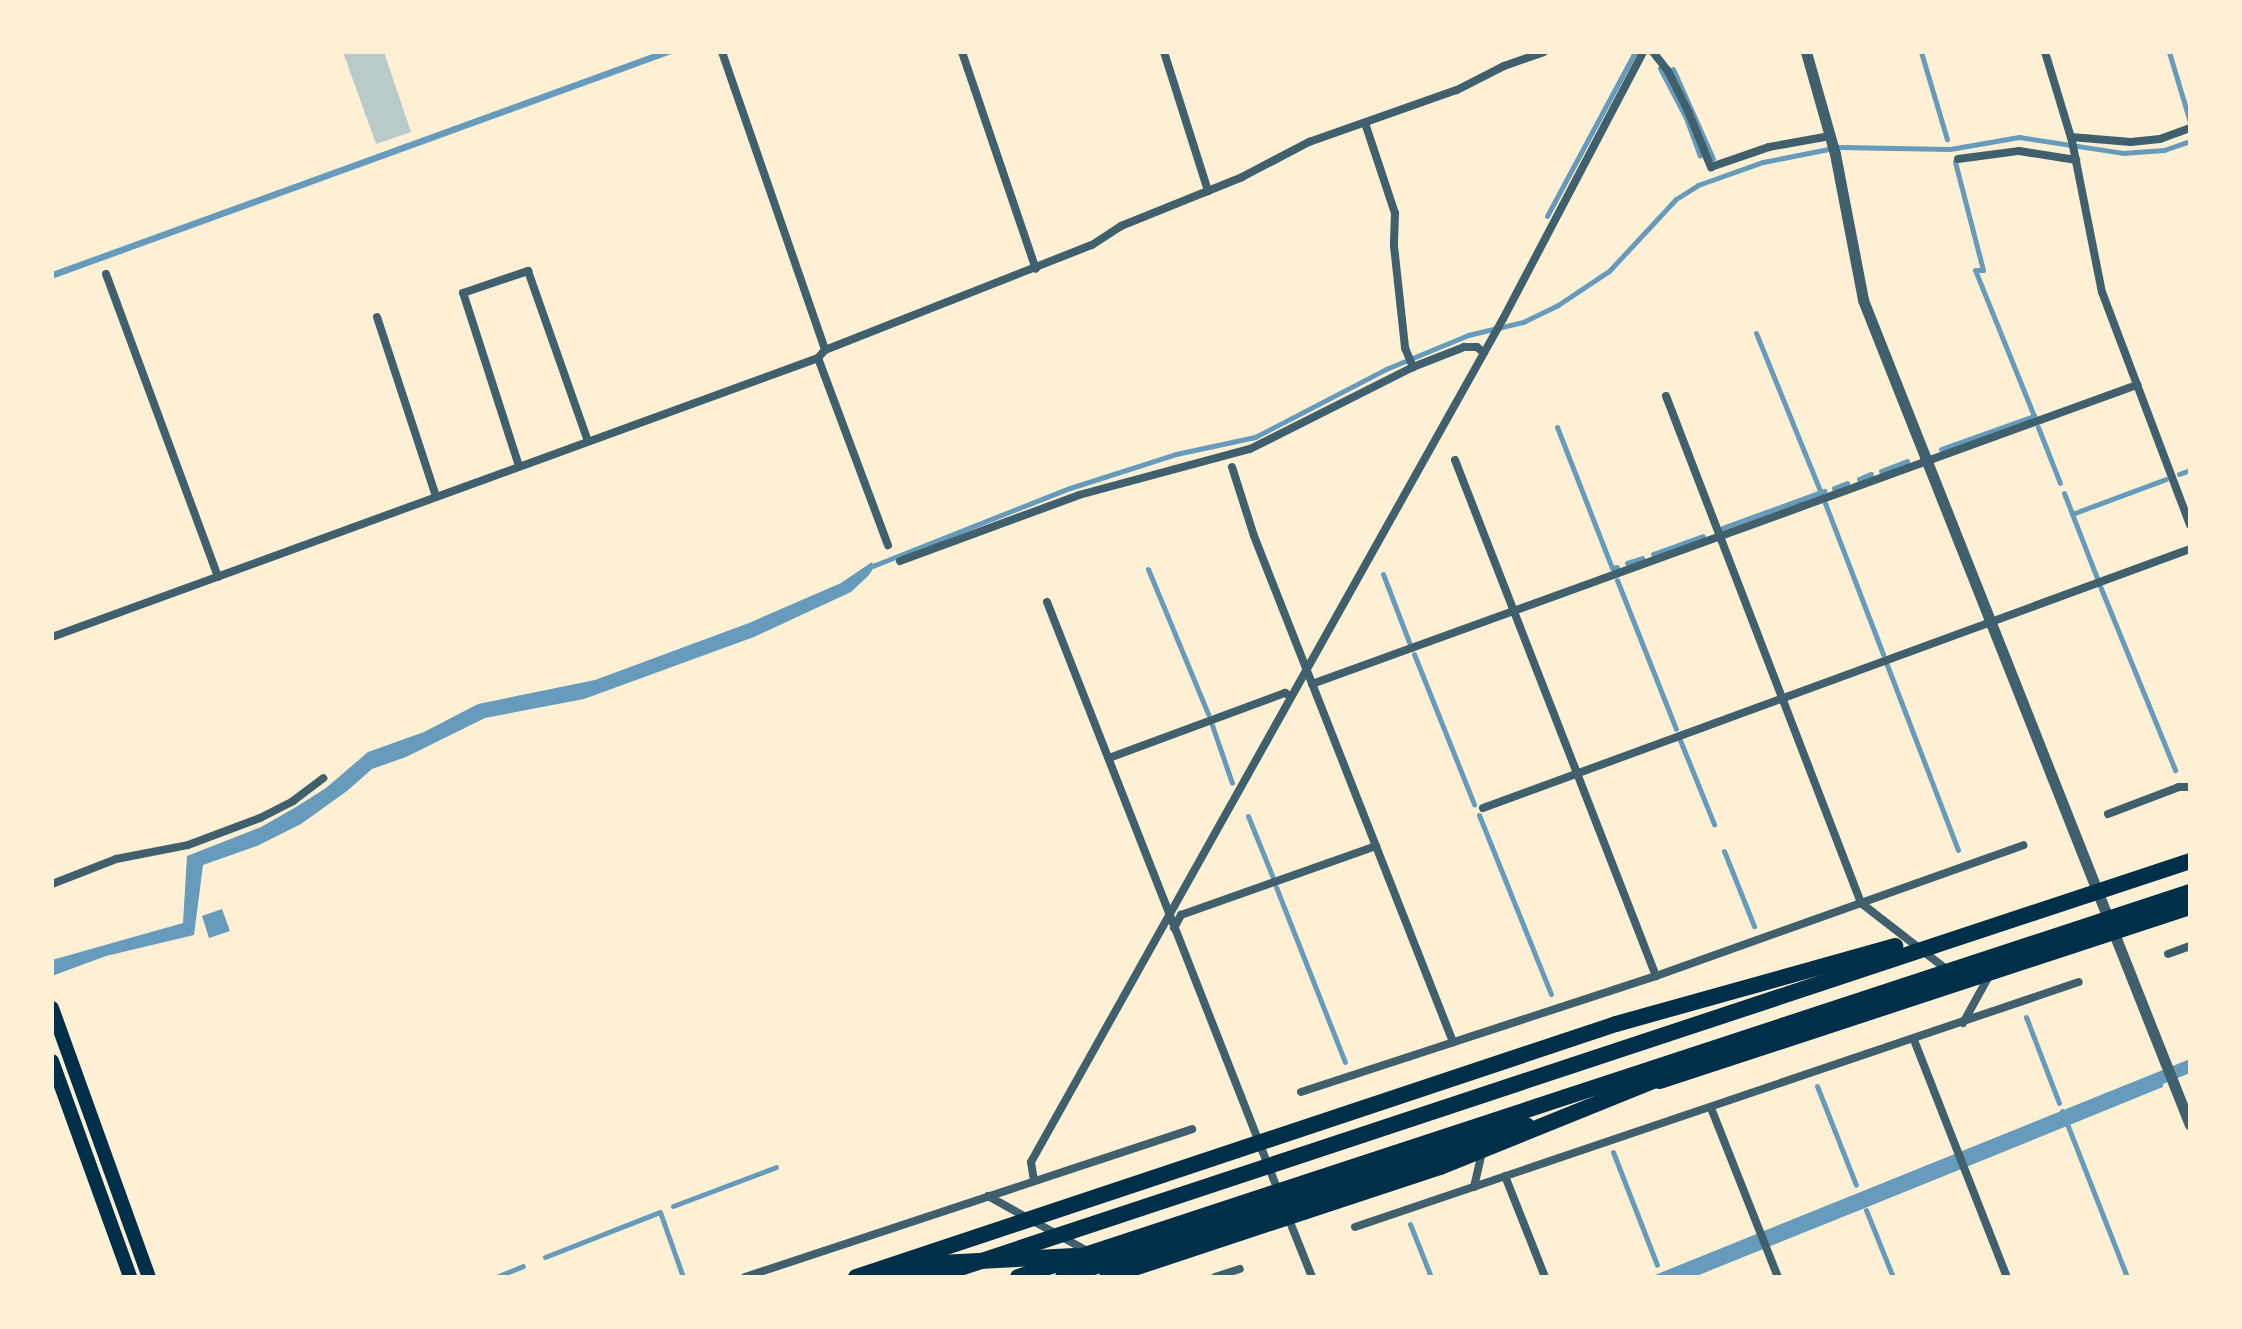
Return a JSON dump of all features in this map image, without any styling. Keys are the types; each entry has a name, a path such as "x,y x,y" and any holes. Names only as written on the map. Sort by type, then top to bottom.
{"highway":[{"path":"933,1277 2190,861"},
{"path":"1018,1277 2190,892"},
{"path":"856,1277 1616,1024 2071,900"},
{"path":"1063,1277 2190,907"},
{"path":"1107,1277 1440,1167 1820,1013"},
{"path":"888,1277 940,1263 1096,1255 1160,1244"}],"main road":[{"path":"52,1008 149,1277"},
{"path":"52,1061 130,1277"}],"street":[{"path":"722,52 825,350"},
{"path":"962,52 1036,269"},
{"path":"1164,52 1208,191"},
{"path":"52,637 818,358 825,350 1092,245 1121,226 1208,191 1309,142 1457,90 1504,66 1544,52"},
{"path":"1034,1181 1031,1162 1168,912 1493,338 1643,52"},
{"path":"1653,52 1674,84 1711,167 1769,147 1832,144"},
{"path":"1806,52 1832,144 1863,300 2190,1125"},
{"path":"2045,52 2072,139 2102,292 2190,525"},
{"path":"1365,123 1395,213 1394,246 1411,362"},
{"path":"2072,139 2131,142 2160,139 2190,128"},
{"path":"1958,159 2019,151 2075,157"},
{"path":"519,466 463,293 528,271 588,441"},
{"path":"106,274 218,577"},
{"path":"377,317 436,496"},
{"path":"900,561 1079,495 1250,449 1411,362 1464,347 1477,347 1484,353"},
{"path":"818,358 888,545"},
{"path":"1312,684 1928,458 2137,385"},
{"path":"1666,396 1861,903 1963,982"},
{"path":"1455,460 1656,976"},
{"path":"1232,467 1254,536 1453,1042"},
{"path":"1483,808 2190,549"},
{"path":"1047,602 1312,1277"},
{"path":"1109,758 1285,693 1290,696"},
{"path":"52,884 116,859 188,845 260,818 293,801 323,778"},
{"path":"2108,814 2179,787 2190,787"},
{"path":"1301,1092 1656,976 2023,845"},
{"path":"1174,928 1181,915 1376,846"},
{"path":"2168,954 2190,946"},
{"path":"1963,1023 1990,973"},
{"path":"1355,1227 2079,982"},
{"path":"1914,1040 2007,1277"},
{"path":"1711,1108 1778,1277"},
{"path":"745,1277 1192,1129"},
{"path":"1474,1187 1485,1138"},
{"path":"1505,1176 1545,1277"},
{"path":"988,1196 1096,1255"},
{"path":"1124,1277 1131,1254"},
{"path":"1215,1277 1240,1269"}],"shaded area":[{"path":"343,52 384,52 411,132 376,144"}],"water":[{"path":"658,52 677,52 52,279 52,272"},
{"path":"872,562 874,567 869,575 851,592 754,637 584,699 485,718 406,757 372,769 301,824 257,846 203,865 194,935 106,956 52,976 52,960 183,923 187,856 261,827 296,807 326,788 368,752 424,732 478,704 595,680 749,623 841,583"},
{"path":"222,909 230,931 209,938 202,916"},
{"path":"2190,1059 2190,1073 2163,1084 2163,1087 1865,1208 1694,1277 1650,1277"}],"waterway":[{"path":"1547,216 1635,52"},
{"path":"1921,52 1947,139"},
{"path":"2169,52 2190,122"},
{"path":"1660,68 1686,118 1700,156"},
{"path":"1673,69 1713,159"},
{"path":"870,567 1070,488 1176,454 1255,437 1386,369 1468,335 1523,322 1558,305 1609,271 1676,199 1698,185 1763,162 1839,147 1950,149 2019,137 2123,153 2164,150 2190,141"},
{"path":"1941,449 2034,416 1975,270 1983,270 1955,162"},
{"path":"1756,333 1821,493"},
{"path":"1557,427 1612,568 1617,567"},
{"path":"2038,427 2060,483"},
{"path":"1881,471 1907,461"},
{"path":"2179,474 2190,470"},
{"path":"1859,479 1871,474"},
{"path":"2072,514 2166,479"},
{"path":"1834,488 1847,483"},
{"path":"1722,528 1824,491"},
{"path":"2064,493 2097,578"},
{"path":"1825,503 1883,654"},
{"path":"1653,554 1703,536"},
{"path":"1627,563 1642,558"},
{"path":"1148,569 1208,714"},
{"path":"1383,574 1409,642"},
{"path":"1617,580 1676,729"},
{"path":"2100,586 2175,770"},
{"path":"1414,654 1474,804"},
{"path":"1887,665 1958,850"},
{"path":"1212,725 1232,783"},
{"path":"1680,740 1714,824"},
{"path":"1479,815 1551,994"},
{"path":"1248,816 1273,878"},
{"path":"1724,851 1754,926"},
{"path":"1276,887 1345,1062"},
{"path":"2026,1017 2059,1103"},
{"path":"1817,1086 1856,1185"},
{"path":"2062,1111 2127,1277"},
{"path":"1613,1152 1657,1265"},
{"path":"673,1206 776,1167"},
{"path":"1866,1210 1893,1277"},
{"path":"545,1257 660,1212 683,1277"},
{"path":"1410,1224 1431,1277"},
{"path":"496,1277 523,1266"}]}
